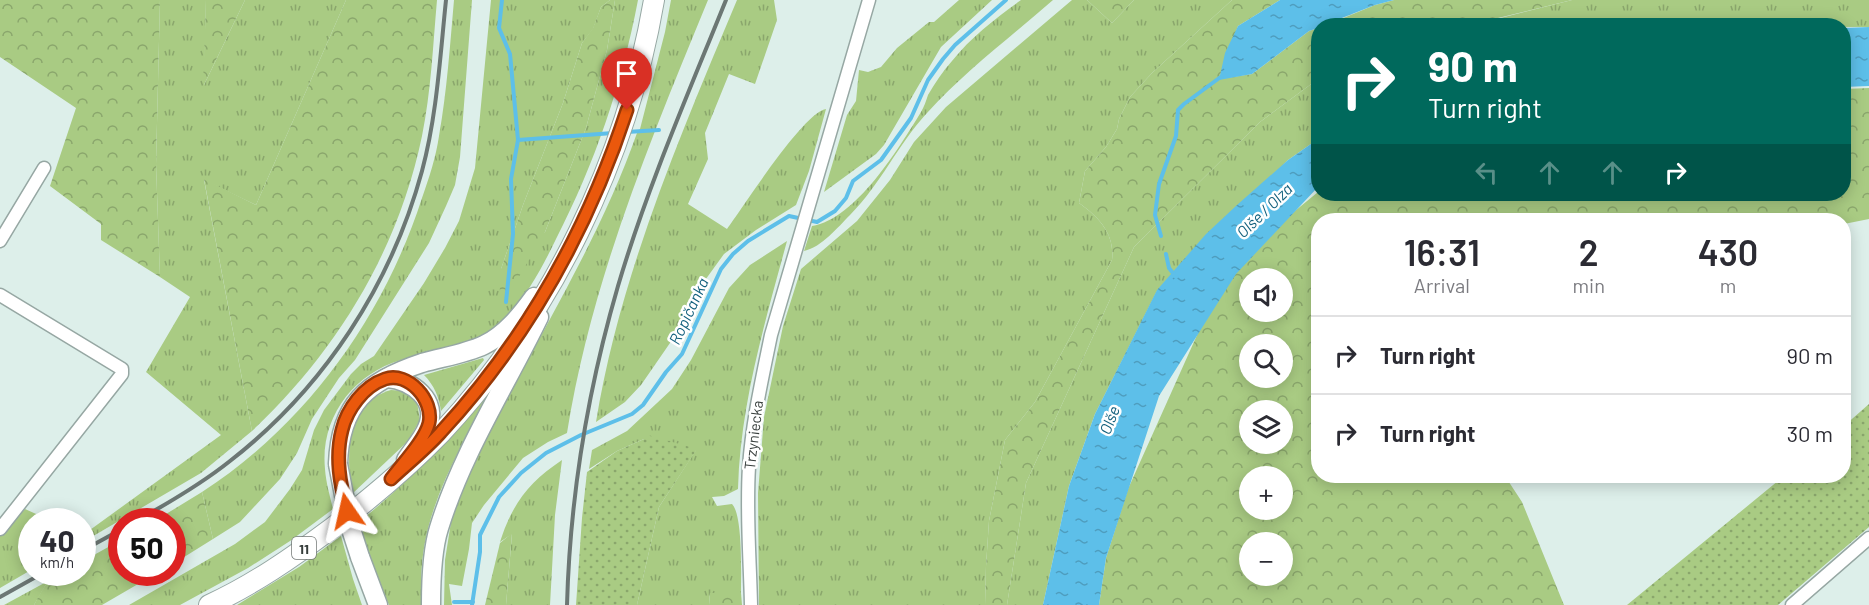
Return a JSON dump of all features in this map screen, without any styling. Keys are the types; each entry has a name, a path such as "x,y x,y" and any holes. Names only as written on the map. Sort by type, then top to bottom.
{"main road":[{"path":"647,0 650,21"},
{"name":"11","path":"209,605 264,576 357,509 440,433 498,363 532,316 566,255 607,166 633,93 654,0"},
{"path":"650,21 661,0"},
{"path":"378,605 350,526 338,464 342,427 350,410 365,392 387,378 422,363 486,344 513,323 566,255"},
{"path":"431,605 431,584 438,530 467,455 538,319 566,255"},
{"path":"387,378 406,382 419,390 427,401 430,414 428,427 421,439 391,479"}],"street":[{"name":"Trzyniecka","path":"751,605 747,496 749,464 761,380 771,335 869,0"},
{"path":"0,241 44,168"},
{"path":"0,295 122,369 122,374 0,529"},
{"path":"1792,605 1869,538"}],"green space":[{"path":"0,0 160,0 156,164 160,277 101,240 101,224 50,186 76,108 0,57"},
{"path":"160,0 206,0 204,85 245,0 346,0 256,205 204,180 252,431 201,473 141,508 120,508 221,435 146,372 190,297 160,277 156,164"},
{"path":"206,0 245,0 203,87"},
{"path":"346,0 437,0 430,85 422,136 397,219 360,297 337,333 311,367 252,431 204,179 256,205"},
{"path":"454,0 472,0 460,157 455,185 446,206 429,243 355,360 339,378 312,419 297,453 280,479 240,522 213,539 202,492 240,465 308,400 337,364 363,325 406,242 438,144"},
{"path":"491,0 610,0 601,7 593,29 582,43 563,103 501,269 545,232 586,128 607,50 615,0 638,0 624,62 595,152 546,259 535,279 508,316 497,326 472,341 401,360 368,376 355,387 334,416 328,432 325,450 326,474 333,509 248,568 180,605 129,605 162,586 186,586 186,572 235,544 265,522 302,470 314,430 324,410 351,374 374,356 445,248 459,221 475,168"},
{"path":"610,0 615,0 607,50 586,128 545,232 512,289 499,303 501,269 563,103 582,43 593,28 601,7"},
{"path":"671,0 708,0 644,159 607,267 591,321 567,433 523,458 484,505 472,523 462,586 449,584 452,605 444,605 445,560 452,506 466,474 604,214 640,129"},
{"path":"737,0 774,0 777,20 755,84 729,74 705,133 708,159 688,204 727,229 803,126 816,114 826,109 809,171 796,205 756,230 724,254 703,283 670,343 641,385 625,402 596,422 620,313 636,260 694,103"},
{"path":"959,0 992,0 941,47 884,145 876,154 824,192 847,115 856,101 859,70 868,72 881,67 897,48 929,22 934,22"},
{"path":"1021,0 1053,0 972,69 942,98 917,125 861,203 835,231 811,249 804,251 812,226 828,221 844,210 875,180 912,127 936,82 959,52 984,28"},
{"path":"1072,0 1087,0 1112,23 1134,0 1232,0 1152,73 1130,97 1119,119 1117,129 1106,147 1085,171 1079,203 1104,227 1111,242 1112,260 1035,402 1005,440 989,521 985,605 759,605 758,493 764,417 783,326 801,269 857,221 890,180 914,142 946,107"},
{"path":"1087,0 1134,0 1112,23"},
{"path":"1232,0 1280,0 1238,26 1219,79 1252,74 1311,30 1311,84 1260,122 1134,247 1026,483 1007,605 985,605 989,521 1005,440 1035,402 1112,260 1111,242 1104,227 1079,203 1085,171 1106,147 1117,129 1119,119 1130,97 1152,73"},
{"path":"1394,0 1572,0 1498,18 1343,18"},
{"path":"1572,0 1869,0 1869,27 1851,27 1851,18 1501,18"},
{"path":"1311,84 1311,144 1288,160 1157,291 1095,414 1069,486 1043,605 1007,605 1026,483 1134,247 1260,122"},
{"path":"1869,88 1869,219 1851,223 1851,213 1311,213 1311,483 1510,483 1522,502 1564,605 1099,605 1106,558 1128,489 1228,266 1311,198 1311,201 1851,201 1851,89"},
{"path":"787,241 755,364 743,426 738,489 724,496 712,497 717,506 732,504 736,510 741,546 741,593 710,593 709,605 637,605 659,507 696,450 644,439 617,451 589,469 592,450 627,431 672,389 691,360 729,288 750,265"},
{"path":"483,358 484,360 441,411 436,392 424,375"},
{"path":"495,384 453,463 431,517 424,546 421,575 423,605 389,605 371,561 359,522 431,456"},
{"path":"391,390 405,391 417,402 420,420 408,441 352,494 350,448 357,419 365,406 376,397"},
{"path":"1869,404 1869,527 1778,605 1627,605 1775,483 1851,483 1851,420"},
{"path":"648,435 697,449 659,507 637,605 576,605 587,472 617,451"},
{"path":"562,460 555,515 550,605 506,605 512,534 500,542 505,528 523,495 550,468"},
{"path":"202,492 213,539 186,556 186,508 176,508"},
{"path":"18,516 18,578 0,588 0,535"},
{"path":"108,517 108,527 96,534 96,526"},
{"path":"512,533 506,605 485,605 500,543"},
{"path":"341,536 362,605 237,605 299,567"},
{"path":"108,547 108,586 135,586 102,605 34,605 45,586 96,586 96,554"},
{"path":"39,586 45,586 34,605 4,605"},
{"path":"710,593 741,593 742,605 709,605"}],"water":[{"path":"1280,0 1394,0 1342,18 1311,18 1311,30 1252,74 1219,80 1225,53 1238,26"},
{"path":"1869,27 1869,86 1851,87 1851,28"},
{"path":"1311,144 1311,194 1242,268 1239,268 1159,396 1106,558 1099,605 1043,605 1069,486 1095,414 1157,290 1206,234 1288,160"}],"waterway":[{"path":"502,0 499,28 510,54 518,140 511,179 513,234 506,302"},
{"name":"Ropičanka","path":"472,605 480,552 480,535 499,497 521,473 546,453 581,435 632,414 643,405 682,354 721,269 733,254 748,241 789,216 817,222 835,211 846,198 853,181 881,160 911,118 928,80 943,59 955,45 1006,0"},
{"path":"1161,236 1155,215 1159,184 1176,136 1178,110 1222,76"},
{"path":"627,132 659,130"},
{"path":"518,140 613,133"},
{"path":"1166,254 1169,268 1176,277"},
{"path":"454,602 473,602"}],"railway":[{"path":"159,508 230,461 295,401 350,331 372,294 409,213 422,171 435,107 446,0"},
{"path":"567,605 572,524 582,444 607,325 629,249 655,177 726,0"},
{"path":"96,543 108,537"},
{"path":"0,597 20,586"}],"route":[{"path":"347,511 338,464 342,427 350,410 365,392 387,378 406,382 424,395 430,414 428,427 391,479 440,433 498,363 532,316 590,206 611,157 627,110"}],"water label":[{"name":"Olše / Olza","path":"1264,210"},
{"name":"Olše","path":"1109,420"}]}
